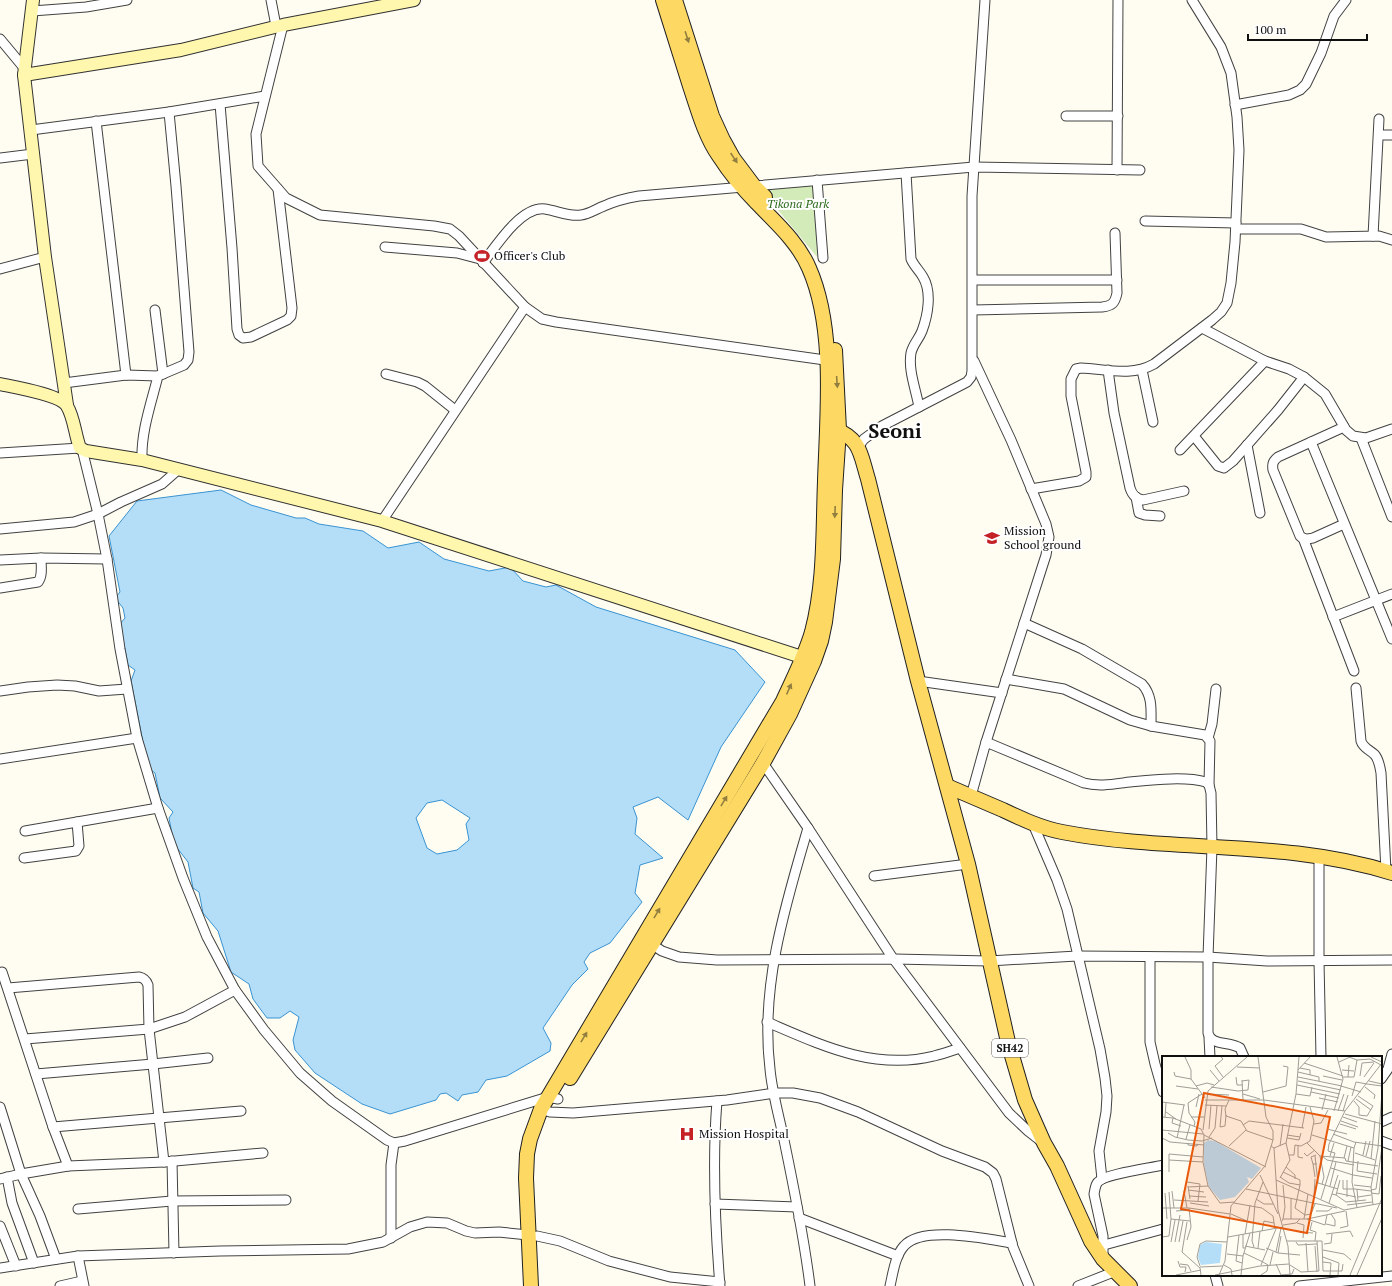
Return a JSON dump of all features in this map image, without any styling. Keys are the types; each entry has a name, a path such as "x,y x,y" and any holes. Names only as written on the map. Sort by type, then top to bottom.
{"main road":[{"path":"25,72 181,50 280,25 414,0"},
{"path":"540,1286 532,1236 526,1178 527,1154 530,1139 549,1104 647,941 783,702 821,641 831,585 835,490 831,361 822,310 808,266 797,247 748,186 718,155 707,134 663,0"},
{"path":"675,0 712,116 748,186"},
{"path":"32,6 25,72 30,130 45,257 67,405 81,449 142,460 382,521 808,660"},
{"path":"0,384 58,398 67,405"},
{"path":"833,428 853,440 858,447 868,480 918,681 947,786 1033,824 1061,832 1104,839 1280,851 1319,856 1389,872"},
{"path":"647,941 763,763 790,714 808,660"},
{"name":"SH42","path":"947,786 968,864 1008,1042 1025,1100 1091,1241 1103,1259 1130,1286"},
{"path":"531,1286 532,1236"}],"street":[{"path":"32,6 86,7 127,0"},
{"path":"271,0 280,25 256,134 258,166 286,198 320,215 434,226 450,229 459,236 525,307 542,319 831,361"},
{"path":"858,447 864,439 875,431 967,382 971,377 973,358 974,167 985,0"},
{"path":"1117,170 1118,0"},
{"path":"1031,489 1079,481 1086,477 1071,396 1071,379 1076,369 1081,368 1132,372 1142,370 1154,364 1202,328 1221,312 1227,303 1231,283 1236,226 1239,150 1235,105 1231,73 1227,61 1192,0"},
{"path":"1235,105 1289,95 1300,90 1306,84 1321,53 1334,16 1346,0"},
{"path":"0,39 25,72"},
{"path":"30,130 169,112 265,96"},
{"path":"220,104 237,329 239,335 243,338 251,337 287,320 291,316 292,308 278,189"},
{"path":"64,383 126,375 161,375 184,365 188,360 189,343 169,112"},
{"path":"1066,116 1118,116"},
{"path":"1373,236 1379,119"},
{"path":"96,121 126,375"},
{"path":"1379,135 1392,135"},
{"path":"0,158 33,154"},
{"path":"481,261 518,220 536,210 544,209 566,215 580,215 588,214 622,199 639,196 974,167 1140,170"},
{"path":"906,173 911,259 924,278 928,301 925,323 921,334 913,347 910,360 919,407"},
{"path":"818,180 823,258"},
{"path":"1145,221 1301,229 1326,237 1379,236 1392,240"},
{"path":"973,310 1107,307 1112,305 1116,299 1117,280 1115,233"},
{"path":"385,247 457,253 481,261"},
{"path":"0,269 45,257"},
{"path":"973,280 1117,280"},
{"path":"382,521 525,307"},
{"path":"142,460 143,432 161,375 155,310"},
{"path":"1202,328 1265,361 1289,369 1304,377 1325,394 1349,434 1361,438 1375,436 1392,430"},
{"path":"971,796 986,742 1046,555 1049,537 1046,524 1011,440 973,358"},
{"path":"1180,450 1265,361"},
{"path":"1108,370 1113,408 1132,494 1143,500 1184,491"},
{"path":"1142,370 1154,422"},
{"path":"386,374 417,382 425,386 455,410"},
{"path":"1194,436 1218,466 1224,468 1228,466 1278,410 1304,377"},
{"path":"1344,427 1278,457 1272,464 1273,470 1300,536 1303,538 1354,670"},
{"path":"1361,438 1392,516"},
{"path":"1311,442 1392,639"},
{"path":"1247,445 1260,514"},
{"path":"0,453 81,449 98,514 107,559 126,689 137,738 158,808 183,878 207,937 235,990 285,1056 312,1085 332,1102 387,1140 394,1143 549,1104 573,1113 717,1101 774,1093 793,1093 820,1098 858,1112 942,1151 985,1167 993,1173 996,1179 1012,1243 1029,1286"},
{"path":"0,529 74,522 98,514 162,484 179,469"},
{"path":"1136,497 1139,513 1160,516"},
{"path":"1303,538 1313,538 1344,524"},
{"path":"0,560 41,558 107,559"},
{"path":"0,588 38,582 41,575 41,558"},
{"path":"1333,617 1392,594"},
{"path":"1024,623 1082,649 1142,684 1151,700 1151,726"},
{"path":"1006,679 1064,689 1130,720 1151,726 1198,733 1205,735 1208,738"},
{"path":"918,681 1002,693"},
{"path":"0,692 28,687 57,685 74,686 98,691 126,689"},
{"path":"1356,688 1362,745 1376,756 1381,773 1389,872"},
{"path":"1210,1056 1208,1028 1208,957 1212,847 1211,792 1209,785 1210,748 1208,738 1212,724 1216,689"},
{"path":"0,759 137,738"},
{"path":"986,742 1084,783 1093,785 1146,780 1189,780 1206,782 1209,785"},
{"path":"763,763 808,828 894,959 1009,1113 1028,1131 1044,1143"},
{"path":"25,831 158,808"},
{"path":"24,858 76,850 79,846 77,822"},
{"path":"1033,824 1057,880 1067,909 1105,1078 1107,1096 1106,1112 1099,1152 1102,1179"},
{"path":"808,828 791,884 773,959 767,1022 770,1069 805,1248 810,1286"},
{"path":"1319,856 1321,1056"},
{"path":"874,876 968,864"},
{"path":"647,941 662,951 679,957 717,960 894,959 989,961 1077,956 1208,957 1267,962 1392,960"},
{"path":"1150,957 1150,1042 1162,1088"},
{"path":"2,972 25,1038 53,1127 68,1166"},
{"path":"8,988 143,977 148,985 149,1029 159,1117 168,1162 172,1201 174,1253"},
{"path":"25,1038 149,1029 170,1023 204,1008 235,990"},
{"path":"767,1022 828,1048 842,1053 866,1058 889,1060 923,1058 935,1056 960,1048"},
{"path":"1209,1038 1212,1041 1235,1045 1240,1048 1244,1056"},
{"path":"1382,1078 1388,1069 1392,1054"},
{"path":"36,1074 208,1058"},
{"path":"0,1268 78,1256 348,1248 375,1244 419,1224 437,1222 447,1223 475,1233 499,1232 560,1241 609,1261 670,1277 720,1284 715,1204 715,1121 717,1101"},
{"path":"0,1107 21,1174 40,1216 56,1259"},
{"path":"53,1127 241,1111"},
{"path":"1382,1122 1392,1117"},
{"path":"1382,1141 1392,1145"},
{"path":"391,1238 391,1164 394,1143"},
{"path":"34,1263 4,1178 68,1166 168,1162 263,1153"},
{"path":"1103,1259 1104,1245 1094,1194 1097,1182 1110,1176 1162,1165"},
{"path":"78,1209 172,1201 286,1200"},
{"path":"715,1204 797,1207"},
{"path":"799,1218 898,1256"},
{"path":"0,1226 16,1266"},
{"path":"1104,1245 1162,1229"},
{"path":"890,1286 898,1256 903,1246 907,1243 930,1235 955,1235 1012,1243"},
{"path":"60,1286 83,1284 78,1256"},
{"path":"1078,1286 1116,1271"},
{"path":"1102,1276 1105,1286"},
{"path":"1215,1276 1218,1286"},
{"path":"1299,1286 1392,1276"}],"green space":[{"name":"Tikona Park","path":"816,183 817,257 759,187"}],"water":[{"path":"221,490 251,505 296,518 305,518 319,524 363,531 388,548 419,542 444,559 489,571 510,567 523,581 546,587 556,585 596,607 735,650 765,682 721,747 688,820 658,797 633,807 637,818 635,834 663,858 640,865 635,893 642,902 610,943 590,953 584,962 588,969 572,985 543,1028 551,1043 550,1051 507,1076 486,1080 478,1092 462,1095 458,1101 446,1093 440,1094 436,1100 390,1114 362,1104 315,1073 295,1050 293,1040 299,1017 290,1011 280,1018 267,1018 253,999 249,984 231,972 218,931 203,913 199,892 193,888 188,862 174,844 169,818 173,812 160,798 155,773 148,768 131,681 135,670 128,665 120,624 125,618 123,608 115,598 120,592 109,536 137,501","holes":["442,800 470,818 466,824 469,840 457,850 437,854 427,848 416,818 427,803"]}],"place":[{"name":"Officer's Club","path":"482,256"},
{"name":"Mission School ground","path":"992,538"},
{"name":"Mission Hospital","path":"687,1134"}],"district":[{"name":"Seoni","path":"895,431"}]}
